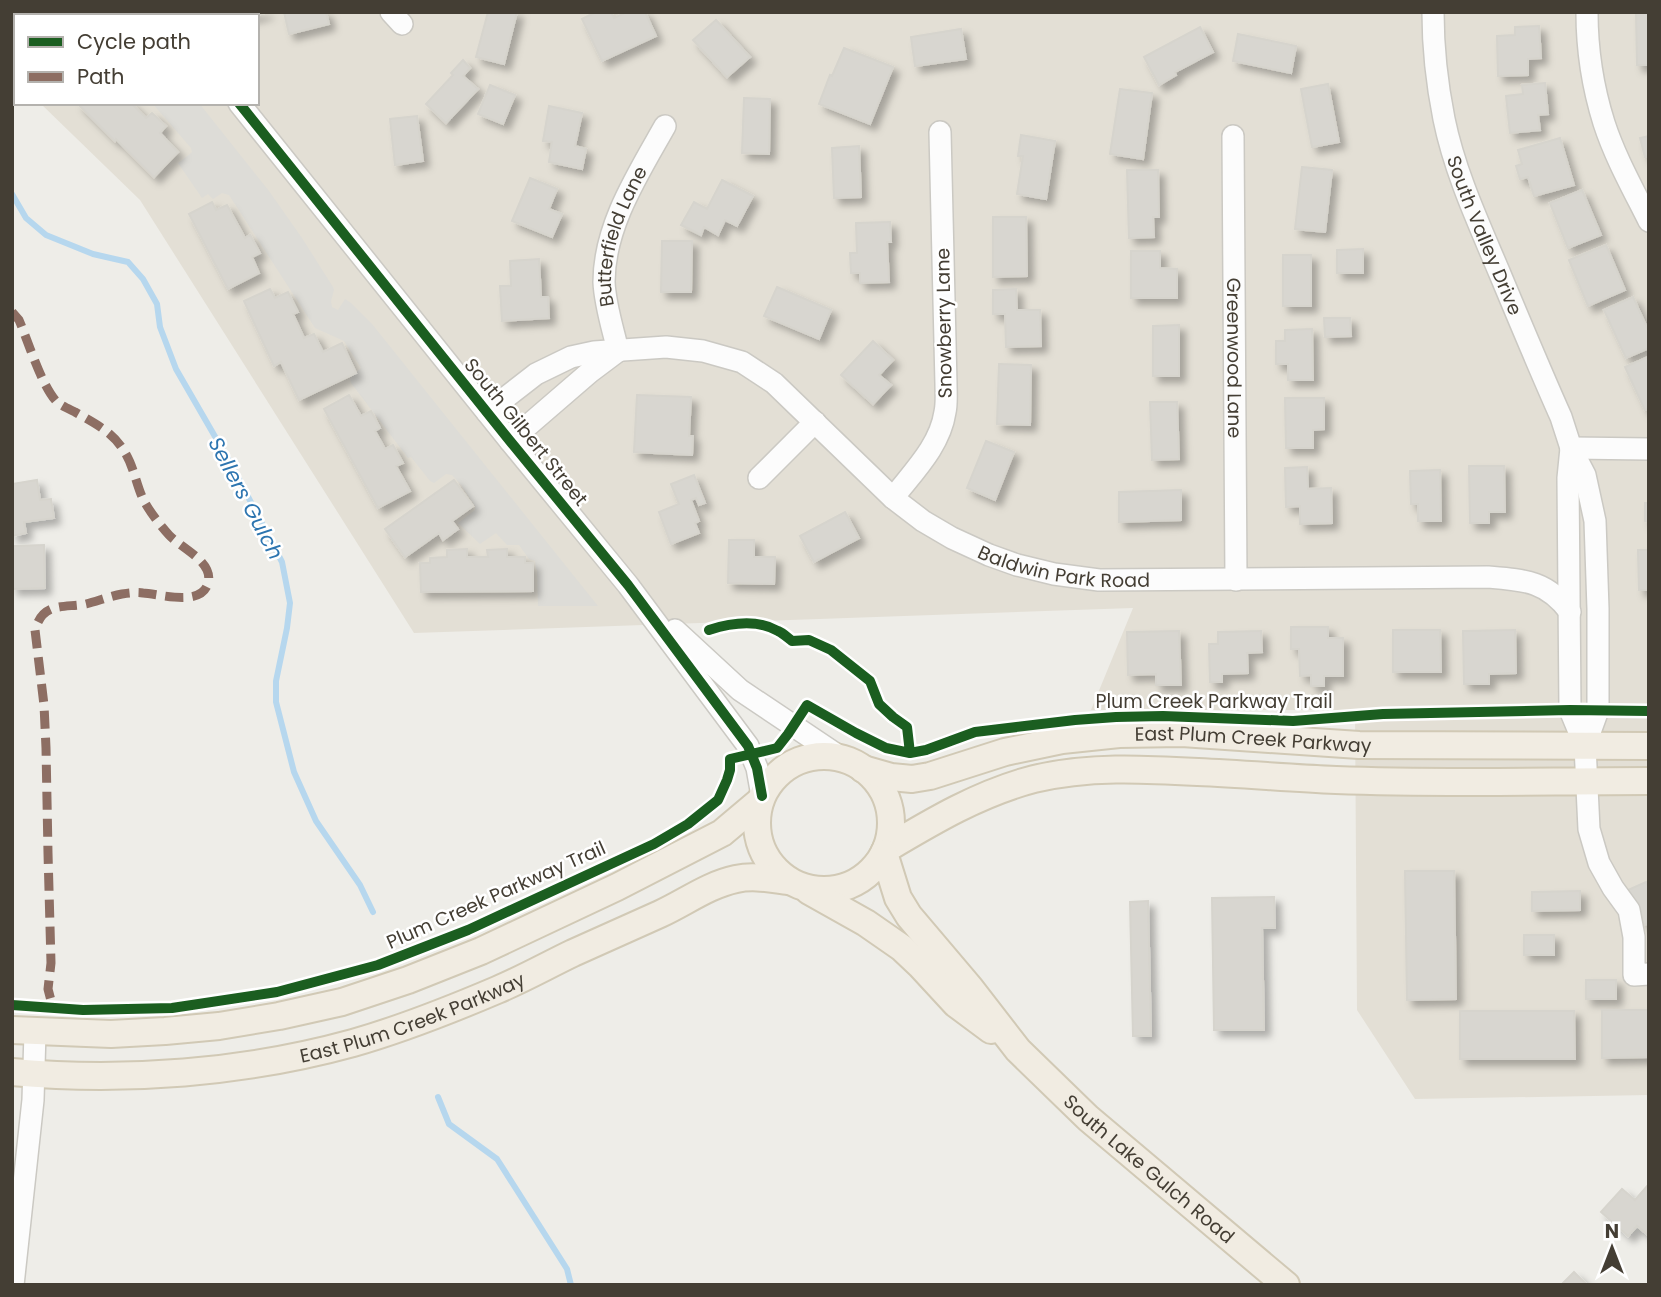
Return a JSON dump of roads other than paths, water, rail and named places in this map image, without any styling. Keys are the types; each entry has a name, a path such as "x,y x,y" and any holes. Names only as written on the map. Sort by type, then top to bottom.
{"main road":[{"name":"East Plum Creek Parkway","path":"853,764 891,777 912,779 1005,752 1062,740 1118,734 1182,733 1359,745 1649,746"},
{"path":"1170,770 1195,755 1317,761 1359,745"},
{"path":"820,756 853,764 879,785 889,805 891,827 885,851 866,876 846,887 824,890 794,883 771,864 759,843 757,819 762,798 776,775 797,762 820,756"},
{"name":"East Plum Creek Parkway","path":"885,851 925,825 995,792 1034,779 1077,771 1170,770 1380,781 1649,781"},
{"name":"East Plum Creek Parkway","path":"24,1031 111,1034 165,1031 219,1026 342,1002 481,951 617,887 722,833 762,798"},
{"name":"South Lake Gulch Road","path":"885,851 898,898 909,916 1018,1049 1088,1118 1286,1285"},
{"name":"East Plum Creek Parkway","path":"23,1073 77,1076 202,1070 286,1058 353,1043 422,1020 498,989 662,913 717,884 758,877 794,883"},
{"name":"South Lake Gulch Road","path":"794,883 866,923 902,948 956,1004 1018,1049"}],"street":[{"name":"South Valley Drive","path":"1433,12 1438,84 1444,121 1455,158 1468,197 1561,417 1571,448 1585,475 1595,521 1598,609 1598,710 1586,746 1589,829 1599,863 1629,910 1634,936 1634,975 1649,974"},
{"path":"1587,12 1587,40 1604,123 1649,221"},
{"name":"South Gilbert Street","path":"241,105 628,585 748,746 757,768 762,798"},
{"name":"Butterfield Lane","path":"618,351 604,285 605,258 616,221 665,126"},
{"name":"Snowberry Lane","path":"893,498 929,453 940,434 946,412 940,132"},
{"name":"Greenwood Lane","path":"1233,136 1236,580"},
{"name":"Baldwin Park Road","path":"487,412 536,374 571,357 594,352 666,347 703,351 742,362 774,383 893,498 923,521 952,538 1017,565 1054,574 1099,580 1519,580 1538,585 1561,599 1570,612"},
{"path":"510,441 618,351"},
{"path":"759,478 815,422"},
{"name":"South Valley Drive","path":"1571,448 1568,478 1570,710 1586,746"},
{"path":"1571,448 1649,449"},
{"name":"South Gilbert Street","path":"628,585 740,690 853,764"},
{"path":"13,1285 33,1100 23,1073 24,1031"}],"waterway":[{"name":"Sellers Gulch","path":"12,194 26,218 46,235 93,254 128,262 143,279 157,304 160,327 176,369 232,466 282,562 290,603 276,681 276,702 294,772 316,821 360,885 373,912"},
{"name":"Sellers Gulch","path":"438,1097 449,1124 497,1159 567,1269 571,1285"}]}
